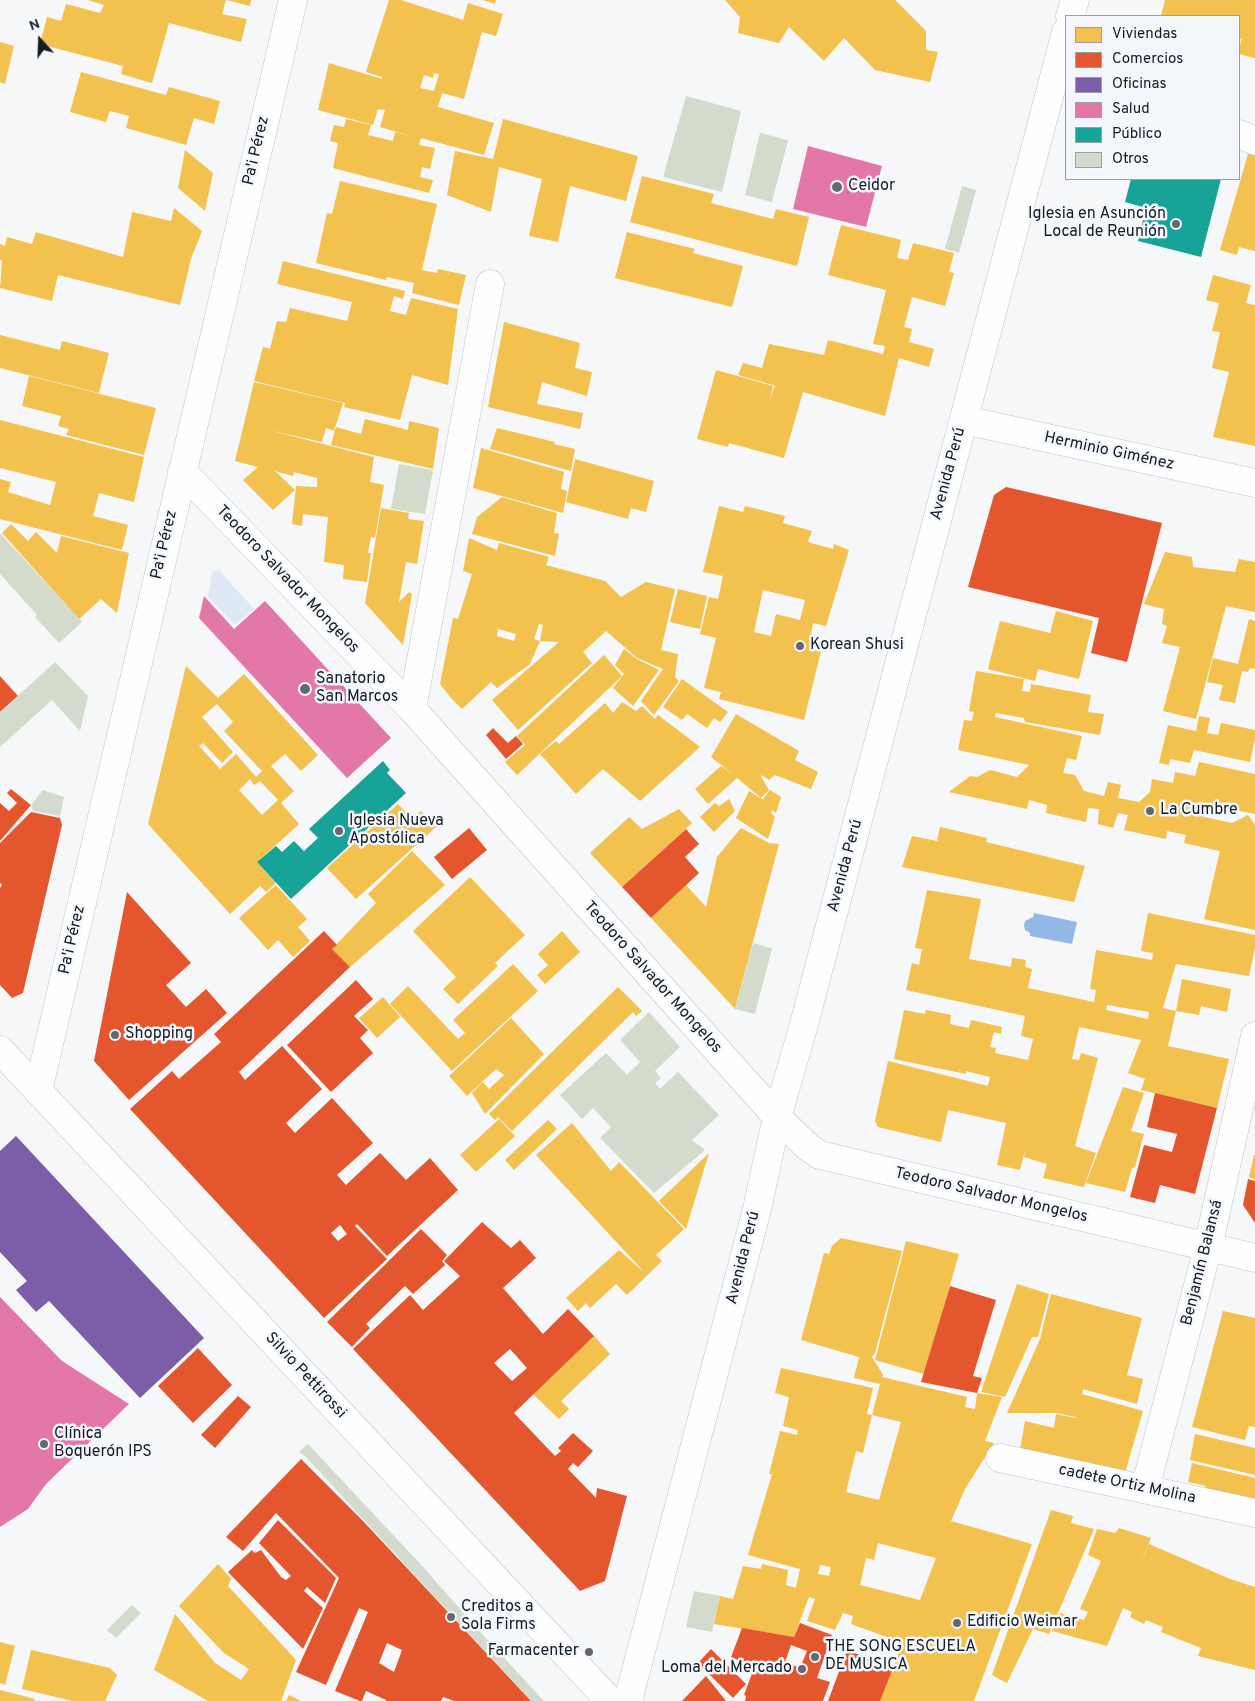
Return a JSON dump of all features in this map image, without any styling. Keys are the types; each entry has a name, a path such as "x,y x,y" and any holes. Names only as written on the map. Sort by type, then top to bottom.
{"street":[{"name":"Pa'i Pérez","path":"38,1091 292,0"},
{"path":"1070,15 1074,0"},
{"name":"Avenida Perú","path":"628,1701 756,1209 777,1117 803,1028 1064,48"},
{"path":"1240,134 1255,142"},
{"path":"412,709 490,284"},
{"name":"Herminio Giménez","path":"964,420 1255,483"},
{"name":"Teodoro Salvador Mongelos","path":"182,471 412,709 777,1117 809,1148 820,1155 1255,1258"},
{"name":"Benjamín Balansá","path":"1145,1489 1208,1248 1255,1036"},
{"name":"Silvio Pettirossi","path":"0,1050 610,1701"},
{"name":"cadete Ortiz Molina","path":"1000,1458 1255,1513"}],"shaded area":[{"path":"219,570 254,609 235,625 208,597 212,572"}],"water":[{"path":"1034,913 1077,922 1072,944 1030,936 1030,933 1025,930 1024,925 1025,921 1033,917"}],"building: Viviendas":[{"path":"88,0 226,0 222,14 247,19 241,42 169,23 152,83 121,74 123,66 40,44 47,17 61,21 66,4 100,13 104,5"},
{"path":"227,0 251,0 250,6"},
{"path":"389,0 401,0 463,20 468,3 503,14 496,36 482,32 464,99 442,93 438,107 494,123 484,155 421,138 419,145 435,148 430,169 422,167 420,177 433,180 429,193 333,168 338,143 330,141 334,125 344,127 346,119 371,125 368,135 393,141 395,132 414,137 380,127 385,110 378,109 373,125 318,110 329,63 382,79 382,77 366,72","holes":["434,73 439,74 434,91 420,88 424,75 433,78"]},
{"path":"483,0 496,0 495,4"},
{"path":"725,0 895,0 926,31 926,50 938,52 930,82 875,70 844,38 824,61 789,27 779,43 738,33 740,17"},
{"path":"1165,0 1255,0 1255,58 1240,54 1240,15 1161,15"},
{"path":"0,42 14,46 5,84 0,82"},
{"path":"81,72 166,95 169,87 220,101 214,124 194,118 186,145 126,128 129,116 110,111 106,122 70,112"},
{"path":"503,119 638,156 626,201 570,186 558,242 529,236 542,179 499,167 491,212 447,195 455,151 493,159"},
{"path":"1251,144 1255,145 1255,251 1239,247 1237,255 1220,250"},
{"path":"185,150 213,173 205,211 178,188"},
{"path":"642,176 714,194 711,203 773,219 776,209 809,217 797,266 630,222"},
{"path":"340,181 437,204 422,270 437,273 438,269 466,275 459,305 412,293 414,283 387,277 386,280 316,263 327,213 332,214"},
{"path":"174,208 202,231 191,259 180,305 58,275 52,301 0,288 2,260 0,260 0,244 5,246 7,237 32,244 36,232 123,257 132,212 171,221"},
{"path":"841,225 901,240 897,258 908,260 913,243 954,253 949,272 954,273 945,306 912,297 904,327 912,329 909,342 934,349 929,367 899,358 885,416 803,392 784,458 729,443 728,447 697,439 716,370 773,386 770,400 776,386 738,375 743,363 762,368 769,344 824,355 828,340 883,354 885,346 873,344 886,290 828,275"},
{"path":"627,232 695,249 693,253 743,266 732,307 615,278"},
{"path":"283,261 405,291 403,299 394,296 390,311 406,315 411,298 458,309 448,385 412,375 400,420 344,407 345,403 254,381 263,347 270,349 277,321 286,322 290,308 347,321 352,302 277,284"},
{"path":"1213,275 1251,285 1246,303 1255,305 1255,446 1213,437 1229,372 1212,368 1220,332 1212,331 1219,303 1206,300"},
{"path":"504,322 580,343 575,368 592,372 587,396 542,382 537,404 583,413 580,429 488,407"},
{"path":"0,335 60,350 62,341 109,353 99,393 0,368"},
{"path":"29,376 156,408 144,455 66,435 69,429 58,426 61,416 22,406"},
{"path":"254,382 343,403 334,431 326,428 322,442 268,430 374,457 370,482 384,485 375,538 371,537 368,553 371,553 367,582 343,579 344,565 324,562 328,517 303,514 302,526 292,524 296,486 317,487 317,478 294,472 293,476 275,471 295,490 273,510 243,480 258,467 235,461"},
{"path":"365,419 408,430 409,421 439,428 433,469 331,445 336,427 361,434"},
{"path":"0,420 144,457 134,502 99,493 93,516 128,525 122,550 0,519 0,479 11,482 8,492 50,505 56,482 0,468"},
{"path":"497,428 555,442 554,444 575,449 571,471 490,449"},
{"path":"481,448 564,472 561,489 567,491 563,513 473,488"},
{"path":"575,459 654,481 646,512 631,508 628,519 566,502"},
{"path":"502,497 557,513 554,533 559,534 555,556 472,534 477,517"},
{"path":"719,506 743,512 745,506 785,516 783,523 812,531 808,542 833,549 834,544 849,550 826,626 813,623 810,640 823,643 804,720 719,699 721,692 704,688 716,638 700,634 709,597 718,599 723,576 703,572","holes":["763,590 805,600 800,620 776,614 771,636 754,632"]},
{"path":"381,508 409,513 408,519 424,521 417,564 406,562 399,602 409,592 412,594 403,645 365,603"},
{"path":"11,524 28,541 36,532 57,553 61,536 129,553 117,613 101,599 79,619 2,533"},
{"path":"469,538 497,550 499,543 549,557 546,565 605,581 621,597 646,582 675,589 661,650 678,654 675,677 679,681 654,715 641,701 663,669 637,658 606,631 583,652 592,663 518,730 492,700 559,642 540,641 530,664 497,688 491,682 462,709 440,684 453,618 458,619 472,574 463,571","holes":["539,624 543,625 540,641 534,639","498,629 516,634 514,641 497,636"]},
{"path":"1165,552 1192,557 1193,567 1235,572 1239,559 1255,562 1255,612 1226,606 1196,719 1163,711 1180,647 1162,643 1167,626 1162,624 1164,609 1144,604"},
{"path":"678,589 707,596 700,629 670,622"},
{"path":"1056,611 1093,621 1079,679 1038,669 1035,681 988,669 1000,621 1050,633"},
{"path":"1249,619 1255,621 1255,669 1250,668 1248,672 1242,671 1235,703 1219,700 1223,685 1207,682 1213,658 1238,664"},
{"path":"624,649 637,659 659,670 633,706 613,688 624,674 615,665"},
{"path":"604,655 622,676 517,775 505,762 525,745 517,736"},
{"path":"186,666 218,698 244,674 318,755 301,771 285,754 271,766 294,791 281,803 299,824 257,862 276,883 266,892 260,886 230,914 148,824","holes":["217,704 233,722 224,731 262,771 256,777 236,754 220,769 199,746 203,743 222,763 233,752 202,717","250,779 254,785 260,781 278,800 262,815 239,790"]},
{"path":"976,671 1024,679 1022,691 1030,692 1031,684 1091,695 1088,712 1104,714 1100,735 1025,722 1024,718 996,713 995,717 1082,736 1076,760 1067,758 1063,773 1075,775 1084,791 1104,796 1108,782 1121,785 1118,798 1139,802 1150,792 1152,779 1173,783 1175,772 1195,776 1199,762 1255,774 1255,814 1198,802 1204,817 1232,823 1248,815 1255,825 1255,930 1204,919 1220,851 1184,843 1186,835 1167,831 1166,839 1124,830 1128,815 1118,813 1113,828 1098,824 1099,809 1088,808 1086,822 1046,813 1047,805 1029,800 1027,809 949,792 970,776 977,777 990,770 1017,777 1029,765 958,750 964,720 972,721 974,712 969,711"},
{"path":"682,679 728,712 720,722 714,718 707,728 687,714 682,720 663,707"},
{"path":"622,702 636,711 642,706 655,719 658,715 700,747 640,801 603,769 576,794 540,754 556,741 559,744 605,703 613,713"},
{"path":"736,714 799,751 795,760 818,772 811,789 775,775 769,780 762,775 761,777 769,790 761,798 737,778 708,804 695,789 721,766 734,775 711,757"},
{"path":"1199,716 1210,718 1207,733 1218,735 1221,723 1255,730 1250,762 1194,750 1190,763 1170,759 1169,765 1159,763 1168,725 1196,731"},
{"path":"770,790 781,797 776,813 772,810 771,813 775,817 768,839 736,818 749,791 765,801 763,799"},
{"path":"729,799 735,811 714,832 700,817 715,803 719,806"},
{"path":"398,804 412,818 421,811 436,827 356,899 327,868"},
{"path":"679,809 692,823 622,887 590,853 629,817 642,829"},
{"path":"940,827 987,838 986,842 1085,866 1074,902 902,867 912,836 937,841"},
{"path":"741,828 769,843 779,844 735,1009 651,918 686,885 706,907 717,857"},
{"path":"412,851 445,885 350,967 332,949 376,903 368,894"},
{"path":"470,877 525,935 495,963 498,966 458,1004 443,989 456,977 413,931"},
{"path":"276,885 307,919 298,927 310,941 293,957 278,940 268,950 239,918"},
{"path":"927,890 981,899 969,959 1011,967 1012,958 1026,960 1025,967 1032,969 1028,988 1094,1002 1096,990 1090,989 1096,950 1152,960 1153,953 1141,951 1148,913 1255,935 1255,948 1249,976 1176,964 1163,1008 1176,1011 1168,1046 1229,1059 1217,1108 1141,1090 1145,1079 1128,1073 1141,1040 1079,1027 1072,1059 1079,1060 1081,1053 1098,1058 1075,1146 1096,1153 1084,1187 1043,1178 1047,1164 1024,1157 1025,1150 1020,1170 997,1165 1006,1123 948,1110 941,1142 878,1127 875,1121 888,1061 988,1086 990,1077 894,1059 904,1010 925,1014 926,1010 951,1015 950,1024 969,1028 971,1020 1002,1027 1001,1034 994,1032 990,1047 996,1048 995,1053 1028,1060 1033,1039 1021,1036 1025,1016 906,990 912,963 919,965 922,949 915,948","holes":["1107,1005 1149,1012 1148,1019 1106,1010"]},
{"path":"562,931 580,952 545,984 537,975 548,965 538,954"},
{"path":"513,964 538,991 452,1071 390,1004 408,986 458,1039 465,1033 453,1020"},
{"path":"1182,979 1231,989 1227,1012 1201,1006 1199,1015 1176,1011"},
{"path":"618,987 642,1011 636,1016 633,1012 512,1131 498,1117 495,1120 489,1114"},
{"path":"383,997 400,1017 377,1038 359,1018"},
{"path":"511,1018 544,1054 485,1114 472,1093 483,1082 489,1089 504,1075 496,1069 467,1096 449,1076"},
{"path":"1123,1087 1144,1093 1131,1131 1144,1134 1135,1167 1132,1168 1125,1192 1086,1183"},
{"path":"499,1119 515,1136 476,1172 460,1155"},
{"path":"548,1120 557,1129 514,1170 505,1160"},
{"path":"572,1123 611,1171 619,1162 684,1229 656,1255 662,1261 627,1295 616,1284 590,1308 586,1303 578,1311 566,1298 619,1250 645,1273 536,1155"},
{"path":"709,1153 686,1229 659,1201"},
{"path":"1255,1155 1255,1179 1249,1177"},
{"path":"841,1238 902,1251 875,1353 872,1357 883,1375 882,1377 967,1397 965,1407 975,1409 977,1393 1002,1397 985,1441 994,1443 965,1489 951,1521 1032,1544 974,1701 879,1701 903,1643 851,1624 853,1616 843,1613 835,1630 807,1621 815,1599 809,1597 794,1637 714,1624 720,1596 733,1599 743,1566 761,1569 762,1564 788,1570 786,1585 796,1588 800,1569 748,1555 772,1474 769,1474 780,1431 797,1435 798,1430 783,1426 789,1397 775,1393 781,1368 873,1388 867,1414 872,1415 880,1384 854,1378 859,1357 801,1340 824,1253 829,1254 832,1246","holes":["872,1415 901,1422 879,1500 846,1492 856,1451 863,1453","878,1543 936,1558 920,1600 860,1585 866,1558 874,1560","820,1565 831,1567 829,1576 818,1574"]},
{"path":"906,1241 959,1254 924,1374 875,1360"},
{"path":"1017,1284 1049,1294 1038,1337 1032,1337 1005,1397 981,1392"},
{"path":"1051,1294 1142,1318 1127,1375 1143,1379 1137,1404 1083,1389 1082,1394 1143,1411 1125,1473 1020,1450 1025,1421 1054,1428 1056,1414 1076,1417 1056,1413 1007,1413 1040,1339"},
{"path":"1223,1311 1255,1318 1255,1427 1249,1426 1245,1440 1192,1427"},
{"path":"594,1336 610,1354 561,1401 569,1409 559,1419 533,1394"},
{"path":"1195,1434 1255,1448 1255,1475 1190,1460"},
{"path":"1192,1463 1255,1478 1255,1510 1205,1493 1206,1486 1188,1482"},
{"path":"1051,1510 1073,1516 1071,1523 1094,1529 1049,1634 1033,1629 1007,1683 992,1675"},
{"path":"1119,1528 1151,1538 1136,1576 1149,1544 1230,1579 1255,1587 1255,1670 1198,1656 1201,1648 1161,1632 1163,1627 1146,1620 1144,1624 1130,1617 1132,1612 1123,1608 1107,1646 1052,1631 1060,1613 1084,1620 1088,1612 1080,1609 1101,1561 1088,1555 1097,1529 1115,1533"},
{"path":"218,1564 231,1579 228,1586 296,1660 281,1701 208,1701 154,1670 175,1614 215,1663 241,1680 249,1669 224,1653 179,1606"},
{"path":"0,1642 15,1646 5,1685 0,1683"},
{"path":"31,1650 110,1668 117,1675 105,1701 73,1701 22,1689"},
{"path":"0,1690 35,1699 34,1701 0,1701"},
{"path":"289,1695 301,1701 286,1701"}],"building: Comercios":[{"path":"1006,487 1162,523 1127,662 1091,653 1099,618 968,587 994,495"},
{"path":"0,676 18,696 0,712"},
{"path":"493,728 508,743 516,736 523,744 506,759 486,735"},
{"path":"11,789 31,805 0,841 0,803 9,811 17,803 7,793"},
{"path":"31,812 60,818 62,825 23,993 12,998 0,985 0,888 2,885 0,883 0,843"},
{"path":"469,828 487,850 452,879 434,857"},
{"path":"686,829 699,844 685,857 699,873 651,918 622,887"},
{"path":"127,892 191,963 166,985 186,1007 206,989 227,1013 129,1100 94,1061"},
{"path":"324,931 337,945 332,949 350,967 239,1072 245,1080 282,1046 322,1089 286,1123 295,1133 332,1098 373,1143 337,1175 346,1185 380,1153 406,1180 430,1158 458,1190 387,1256 357,1224 355,1226 387,1259 324,1318 130,1109 172,1071 179,1079 221,1042 214,1034","holes":["340,1225 347,1234 338,1241 331,1233"]},
{"path":"356,980 373,999 354,1016 368,1030 360,1038 373,1053 331,1092 287,1045"},
{"path":"1155,1093 1217,1108 1195,1194 1160,1185 1155,1203 1130,1197 1144,1145 1172,1152 1177,1134 1147,1127"},
{"path":"1248,1179 1255,1181 1255,1223 1243,1205"},
{"path":"482,1222 511,1248 520,1240 536,1258 503,1288 543,1334 568,1309 594,1336 514,1413 555,1456 561,1451 558,1448 573,1433 593,1451 578,1467 573,1463 568,1469 596,1498 597,1488 627,1496 605,1581 580,1591 353,1349 410,1295 423,1310 460,1276 444,1261","holes":["510,1349 527,1368 512,1381 494,1363"]},
{"path":"421,1229 447,1255 442,1261 445,1265 413,1294 405,1286 366,1324 370,1328 352,1347 327,1322"},
{"path":"950,1286 996,1300 973,1376 982,1378 977,1393 921,1382"},
{"path":"198,1348 232,1385 193,1423 158,1386"},
{"path":"238,1396 251,1407 215,1448 201,1435"},
{"path":"301,1459 364,1522 531,1701 454,1701 443,1697 441,1701 386,1701 366,1691 362,1701 360,1701 335,1691 368,1612 359,1608 326,1685 296,1672 339,1578 276,1513 243,1551 226,1537","holes":["387,1643 402,1650 394,1672 379,1663"]},
{"path":"278,1520 336,1578 325,1603 307,1587 304,1591 323,1608 303,1649 228,1572 252,1550 255,1553 261,1550 281,1577 286,1580 291,1576 259,1543"},
{"path":"800,1623 832,1635 817,1678 830,1682 823,1701 745,1701 746,1696 744,1695 754,1668 731,1657 742,1628 794,1637","holes":["791,1645 807,1651 800,1668 785,1662"]},
{"path":"711,1649 746,1684 733,1698 698,1663"},
{"path":"847,1650 893,1668 880,1701 828,1701"},
{"path":"706,1676 726,1701 682,1701"}],"building: Oficinas":[{"path":"16,1136 204,1338 140,1398 49,1301 36,1312 16,1290 27,1281 0,1252 0,1151"}],"building: Salud":[{"name":"Ceidor","path":"808,146 882,166 866,227 793,209"},
{"name":"Sanatorio San Marcos","path":"204,596 234,629 265,601 391,738 347,778 199,618"},
{"name":"Clínica Boquerón IPS","path":"0,1297 62,1361 129,1404 46,1484 28,1509 0,1527"}],"building: Público":[{"name":"Iglesia en Asunción Local de Reunión","path":"1131,180 1221,180 1201,257 1138,241 1146,208 1125,202"},
{"name":"Iglesia Nueva Apostólica","path":"383,761 390,770 387,773 406,793 291,899 257,862 276,846 282,852 294,841 304,851 318,838 309,829"}],"building: Otros":[{"path":"686,96 741,111 722,192 663,177"},
{"path":"760,133 788,140 772,202 745,195"},
{"path":"962,186 976,190 959,253 945,249"},
{"path":"399,464 433,470 425,514 391,509"},
{"path":"0,533 82,622 59,643 0,574"},
{"path":"55,662 88,696 80,731 52,700 0,747 0,712"},
{"path":"43,790 64,797 60,816 33,811 31,805"},
{"path":"753,943 772,948 755,1014 735,1009"},
{"path":"649,1012 680,1047 655,1071 661,1078 655,1083 660,1089 678,1072 719,1115 692,1140 705,1150 654,1193 600,1138 611,1127 593,1108 582,1119 560,1095 606,1053 627,1075 640,1062 620,1040"},
{"path":"308,1444 425,1569 544,1701 531,1701 305,1456 299,1452"},
{"path":"694,1591 720,1596 712,1632 686,1627"},
{"path":"132,1605 141,1613 116,1638 107,1630"}],"place":[{"name":"Ceidor","path":"837,187"},
{"name":"Iglesia en Asunción Local de Reunión","path":"1176,224"},
{"name":"Korean Shusi","path":"800,646"},
{"name":"Sanatorio San Marcos","path":"305,689"},
{"name":"La Cumbre","path":"1150,811"},
{"name":"Iglesia Nueva Apostólica","path":"339,831"},
{"name":"Shopping","path":"115,1035"},
{"name":"Clínica Boquerón IPS","path":"44,1444"},
{"name":"Creditos a Sola Firms","path":"451,1617"},
{"name":"Edificio Weimar","path":"957,1623"},
{"name":"Farmacenter","path":"589,1652"},
{"name":"THE SONG ESCUELA DE MUSICA","path":"815,1657"},
{"name":"Loma del Mercado","path":"802,1669"}]}
